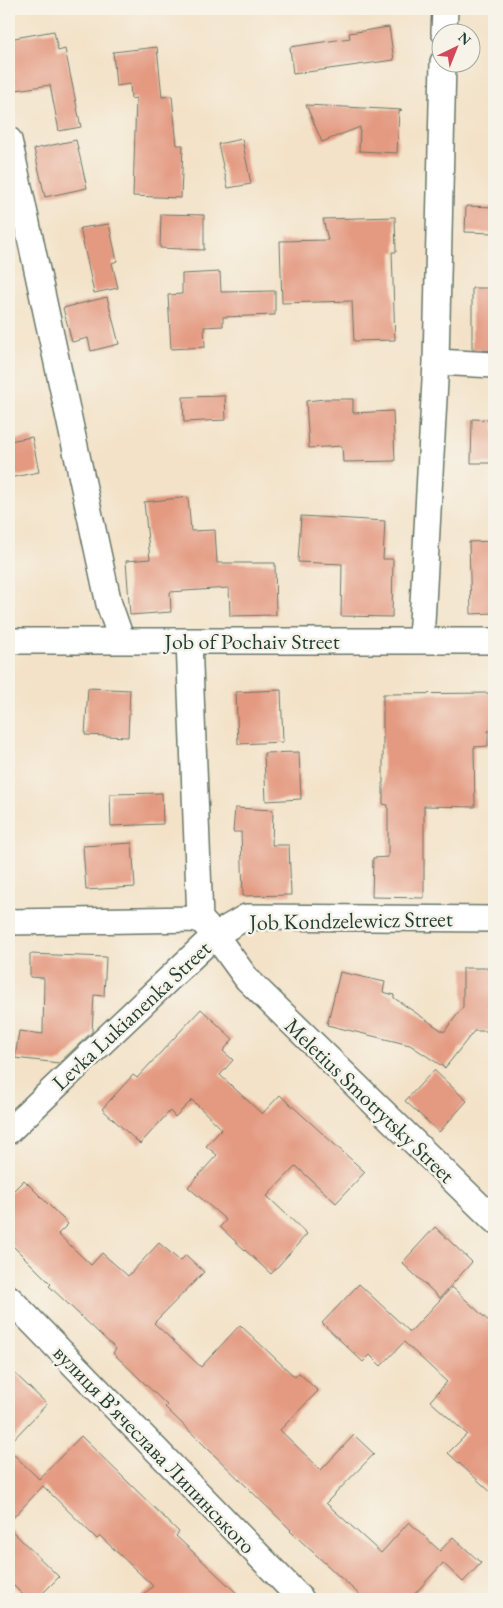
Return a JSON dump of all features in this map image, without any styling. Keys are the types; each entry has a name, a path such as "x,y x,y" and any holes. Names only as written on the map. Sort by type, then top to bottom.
{"street":[{"path":"444,9 444,22"},
{"path":"421,641 436,362 443,72"},
{"path":"9,140 109,604 122,641"},
{"path":"436,362 494,365"},
{"name":"Job of Pochaiv Street","path":"9,641 494,641"},
{"path":"9,922 208,927 189,641"},
{"name":"Job Kondzelewicz Street","path":"208,927 246,917 494,919"},
{"name":"Levka Lukianenka Street","path":"9,1131 208,927 247,979"},
{"name":"Meletius Smotrytsky Street","path":"247,979 494,1220"},
{"name":"вулиця Вʼячеслава Липинського","path":"9,1298 301,1599"}],"building":[{"path":"389,27 394,60 293,74 290,47 350,38 349,33"},
{"path":"54,31 58,51 65,49 81,127 59,131 50,85 16,90 9,46 9,39"},
{"path":"157,47 162,97 172,96 177,145 183,145 181,198 133,196 136,98 131,99 130,84 116,86 113,52"},
{"path":"306,105 402,110 399,111 397,153 359,151 360,127 322,142"},
{"path":"242,139 251,184 228,188 218,144"},
{"path":"76,140 87,188 45,197 34,149"},
{"path":"466,206 494,207 494,233 465,232"},
{"path":"161,214 204,215 204,250 160,248"},
{"path":"395,217 396,252 392,252 395,340 354,341 352,301 282,303 280,241 328,240 323,219"},
{"path":"109,224 117,261 112,263 118,288 94,293 80,228"},
{"path":"220,272 221,292 275,291 275,315 223,317 223,326 204,327 205,347 171,349 168,295 182,294 182,274"},
{"path":"472,288 494,288 494,351 472,349"},
{"path":"107,297 119,344 91,351 88,338 72,342 63,308"},
{"path":"225,396 226,420 184,422 183,397"},
{"path":"353,399 353,413 393,411 395,461 343,462 342,446 309,448 306,401"},
{"path":"472,419 494,420 494,463 471,463"},
{"path":"32,437 39,472 9,478 9,441"},
{"path":"188,497 191,531 215,530 217,563 275,563 276,615 230,616 229,588 170,592 171,612 130,615 126,561 150,559 144,502"},
{"path":"301,516 385,521 383,559 393,559 392,617 341,616 342,564 298,562"},
{"path":"494,541 494,613 471,614 469,542"},
{"path":"88,688 130,690 128,737 85,735"},
{"path":"281,690 283,742 238,744 236,692"},
{"path":"494,693 494,730 488,731 488,746 474,747 475,807 424,806 424,898 372,897 373,858 388,857 388,805 383,804 383,694"},
{"path":"299,752 301,799 266,801 264,753"},
{"path":"162,793 163,824 111,826 110,794"},
{"path":"235,808 273,810 272,845 289,845 291,895 243,896 241,832 233,832"},
{"path":"132,843 135,887 86,890 83,846"},
{"path":"30,954 106,957 104,996 94,995 92,1032 59,1063 15,1058 19,1031 43,1034 44,978 30,977"},
{"path":"463,968 494,968 493,1031 474,1031 445,1068 410,1045 327,1025 340,972 385,982 383,992 394,995 394,998 444,1032 463,1007"},
{"path":"201,1009 233,1039 223,1051 233,1060 220,1075 262,1114 280,1095 365,1172 336,1203 296,1166 267,1196 307,1234 271,1274 220,1227 226,1220 188,1187 217,1155 206,1146 222,1129 192,1100 175,1117 170,1111 140,1144 102,1109 133,1075 137,1078"},
{"path":"434,1070 467,1101 439,1132 405,1101"},
{"path":"24,1180 68,1224 58,1234 91,1265 102,1253 128,1276 159,1243 180,1261 186,1255 204,1272 154,1323 201,1367 240,1325 295,1377 299,1373 318,1391 280,1430 321,1470 354,1435 374,1454 326,1503 381,1553 409,1522 440,1551 453,1537 481,1563 463,1582 443,1563 410,1599 364,1599 290,1531 165,1407 167,1405 113,1353 116,1349 49,1286 51,1284 9,1242 9,1195"},
{"path":"435,1227 472,1262 440,1298 402,1263"},
{"path":"359,1284 410,1332 452,1287 494,1326 494,1495 448,1453 467,1434 430,1401 447,1382 404,1342 381,1366 370,1355 363,1362 322,1323"},
{"path":"9,1368 47,1404 9,1444"},
{"path":"81,1436 179,1532 176,1536 243,1599 139,1599 153,1586 100,1536 97,1539 43,1486 9,1522 9,1450 39,1479"},
{"path":"9,1528 59,1577 37,1599 27,1599 9,1581"}]}
